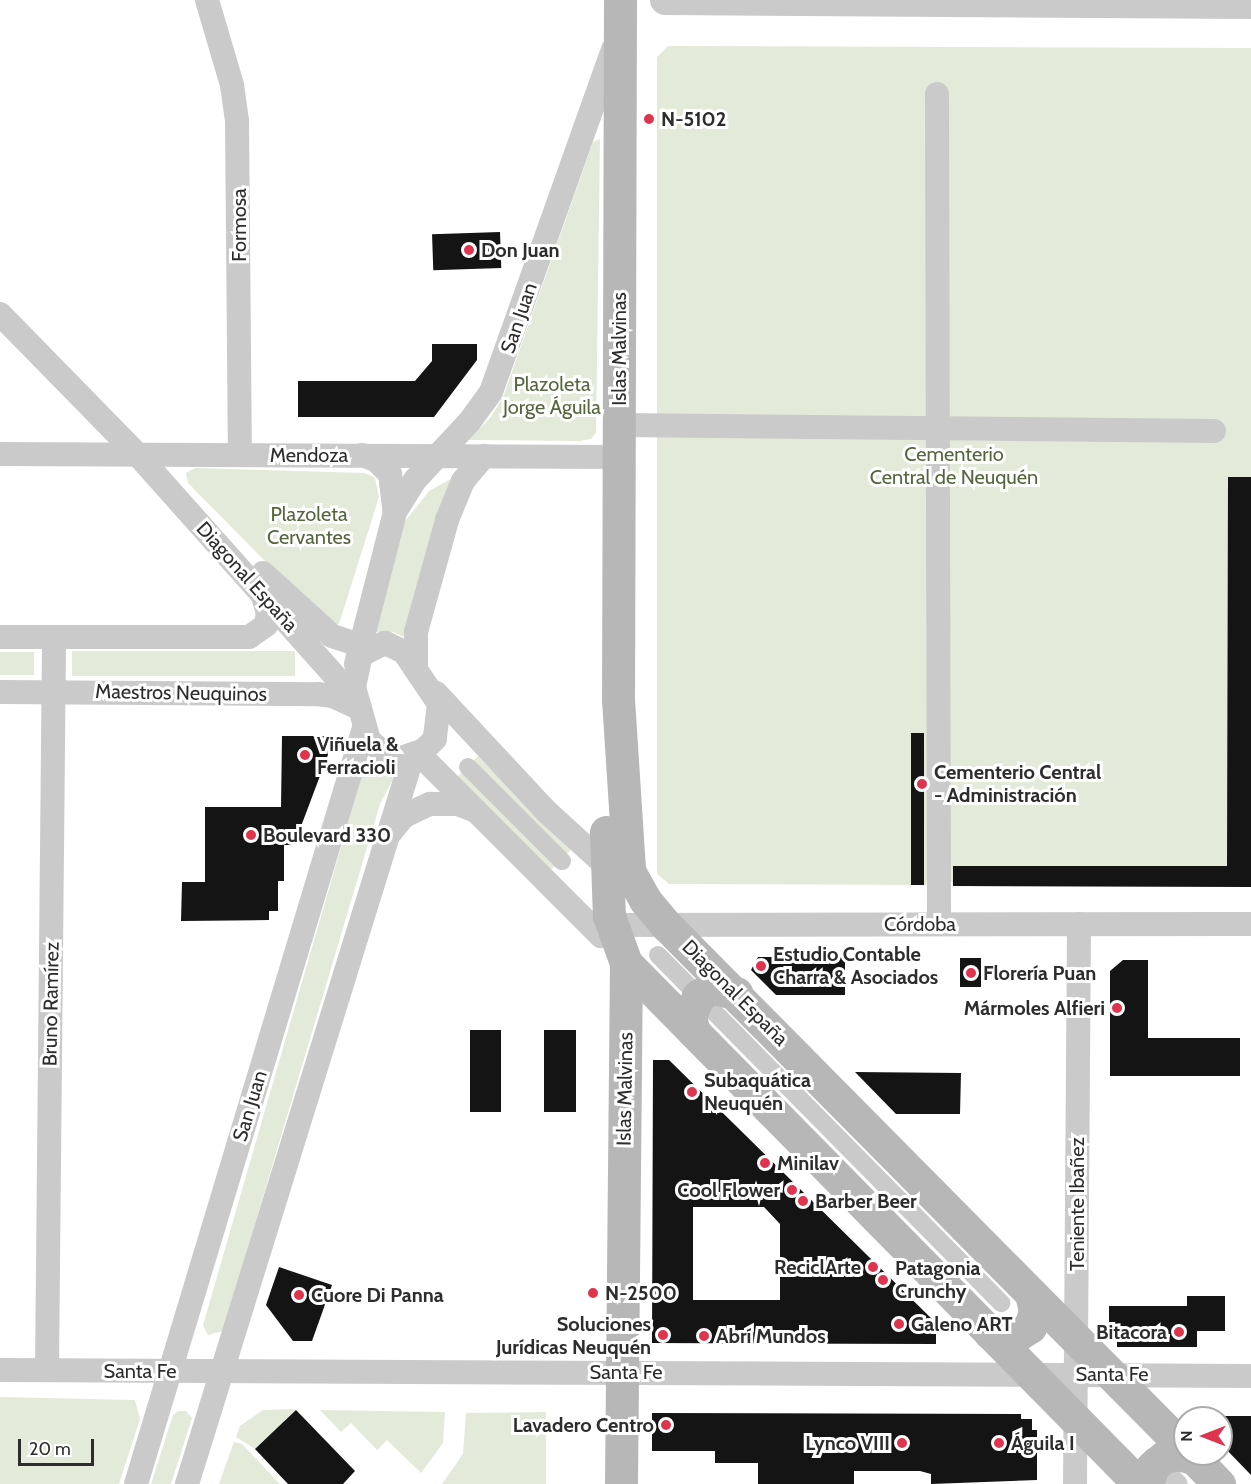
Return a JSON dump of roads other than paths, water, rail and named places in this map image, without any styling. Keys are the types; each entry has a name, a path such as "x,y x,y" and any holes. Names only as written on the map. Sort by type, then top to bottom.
{"main road":[{"name":"Islas Malvinas","path":"620,15 618,699 626,861 656,927"},
{"name":"Islas Malvinas","path":"618,699 606,788 607,866 600,925 626,963 621,1484"},
{"name":"Diagonal España","path":"656,927 736,993 1007,1310 1030,1373 1076,1420 1168,1466 1219,1484"},
{"name":"Diagonal España","path":"626,963 694,1032 1007,1310 1076,1339 1111,1374 1168,1466"},
{"path":"694,1032 690,1017 698,996 712,988 736,993"}],"street":[{"name":"Formosa","path":"207,0 232,85 237,121 240,454"},
{"path":"665,0 1251,4"},
{"name":"San Juan","path":"362,653 395,512 416,479 480,409 499,374 620,15"},
{"path":"937,94 939,924"},
{"name":"Diagonal España","path":"0,314 136,454 262,593 360,712 369,740 385,754 415,754"},
{"path":"619,425 1214,431"},
{"name":"Mendoza","path":"0,454 619,457"},
{"name":"Diagonal España","path":"136,454 321,628 362,653 393,644 547,812 607,866 656,927"},
{"name":"San Juan","path":"362,456 376,460 390,474 395,512"},
{"path":"416,669 416,632 447,520 463,481 484,456"},
{"path":"0,637 249,637 266,625 268,613 262,593"},
{"name":"Bruno Ramírez","path":"47,1370 54,638"},
{"path":"360,712 362,653"},
{"name":"Maestros Neuquinos","path":"0,692 318,694 333,696 360,712"},
{"path":"187,1484 415,754 430,744 439,729 439,704 435,692"},
{"name":"San Juan","path":"136,1484 360,712"},
{"path":"415,754 600,925"},
{"path":"468,767 562,861"},
{"path":"388,837 404,816 430,804 458,804 476,811"},
{"name":"Teniente Ibañez","path":"1075,1484 1079,924"},
{"name":"Córdoba","path":"600,925 656,927 1251,924"},
{"path":"656,927 698,996 1007,1310"},
{"name":"Santa Fe","path":"0,1370 1030,1373 1251,1376"}],"place":[{"name":"N-5102","path":"649,119"},
{"name":"Don Juan","path":"469,250"},
{"name":"Viñuela & Ferracioli","path":"305,755"},
{"name":"Cementerio Central - Administración","path":"922,784"},
{"name":"Boulevard 330","path":"251,835"},
{"name":"Estudio Contable Charra & Asociados","path":"761,966"},
{"name":"Florería Puan","path":"971,973"},
{"name":"Mármoles Alfieri","path":"1117,1008"},
{"name":"Subaquática Neuquén","path":"692,1092"},
{"name":"Minilav","path":"765,1163"},
{"name":"Cool Flower","path":"792,1190"},
{"name":"Barber Beer","path":"803,1201"},
{"name":"ReciclArte","path":"873,1267"},
{"name":"Patagonia Crunchy","path":"883,1280"},
{"name":"N-2500","path":"593,1293"},
{"name":"Cuore Di Panna","path":"299,1295"},
{"name":"Galeno ART","path":"899,1324"},
{"name":"Bitacora","path":"1179,1332"},
{"name":"Soluciones Jurídicas Neuquén","path":"663,1335"},
{"name":"Abrí Mundos","path":"704,1336"},
{"name":"Lavadero Centro","path":"666,1425"},
{"name":"Lynco VIII","path":"902,1443"},
{"name":"Águila I","path":"999,1443"}],"park label":[{"name":"Plazoleta Jorge Águila","path":"552,396"},
{"name":"Cementerio Central de Neuquén","path":"954,466"},
{"name":"Plazoleta Cervantes","path":"309,526"}]}
